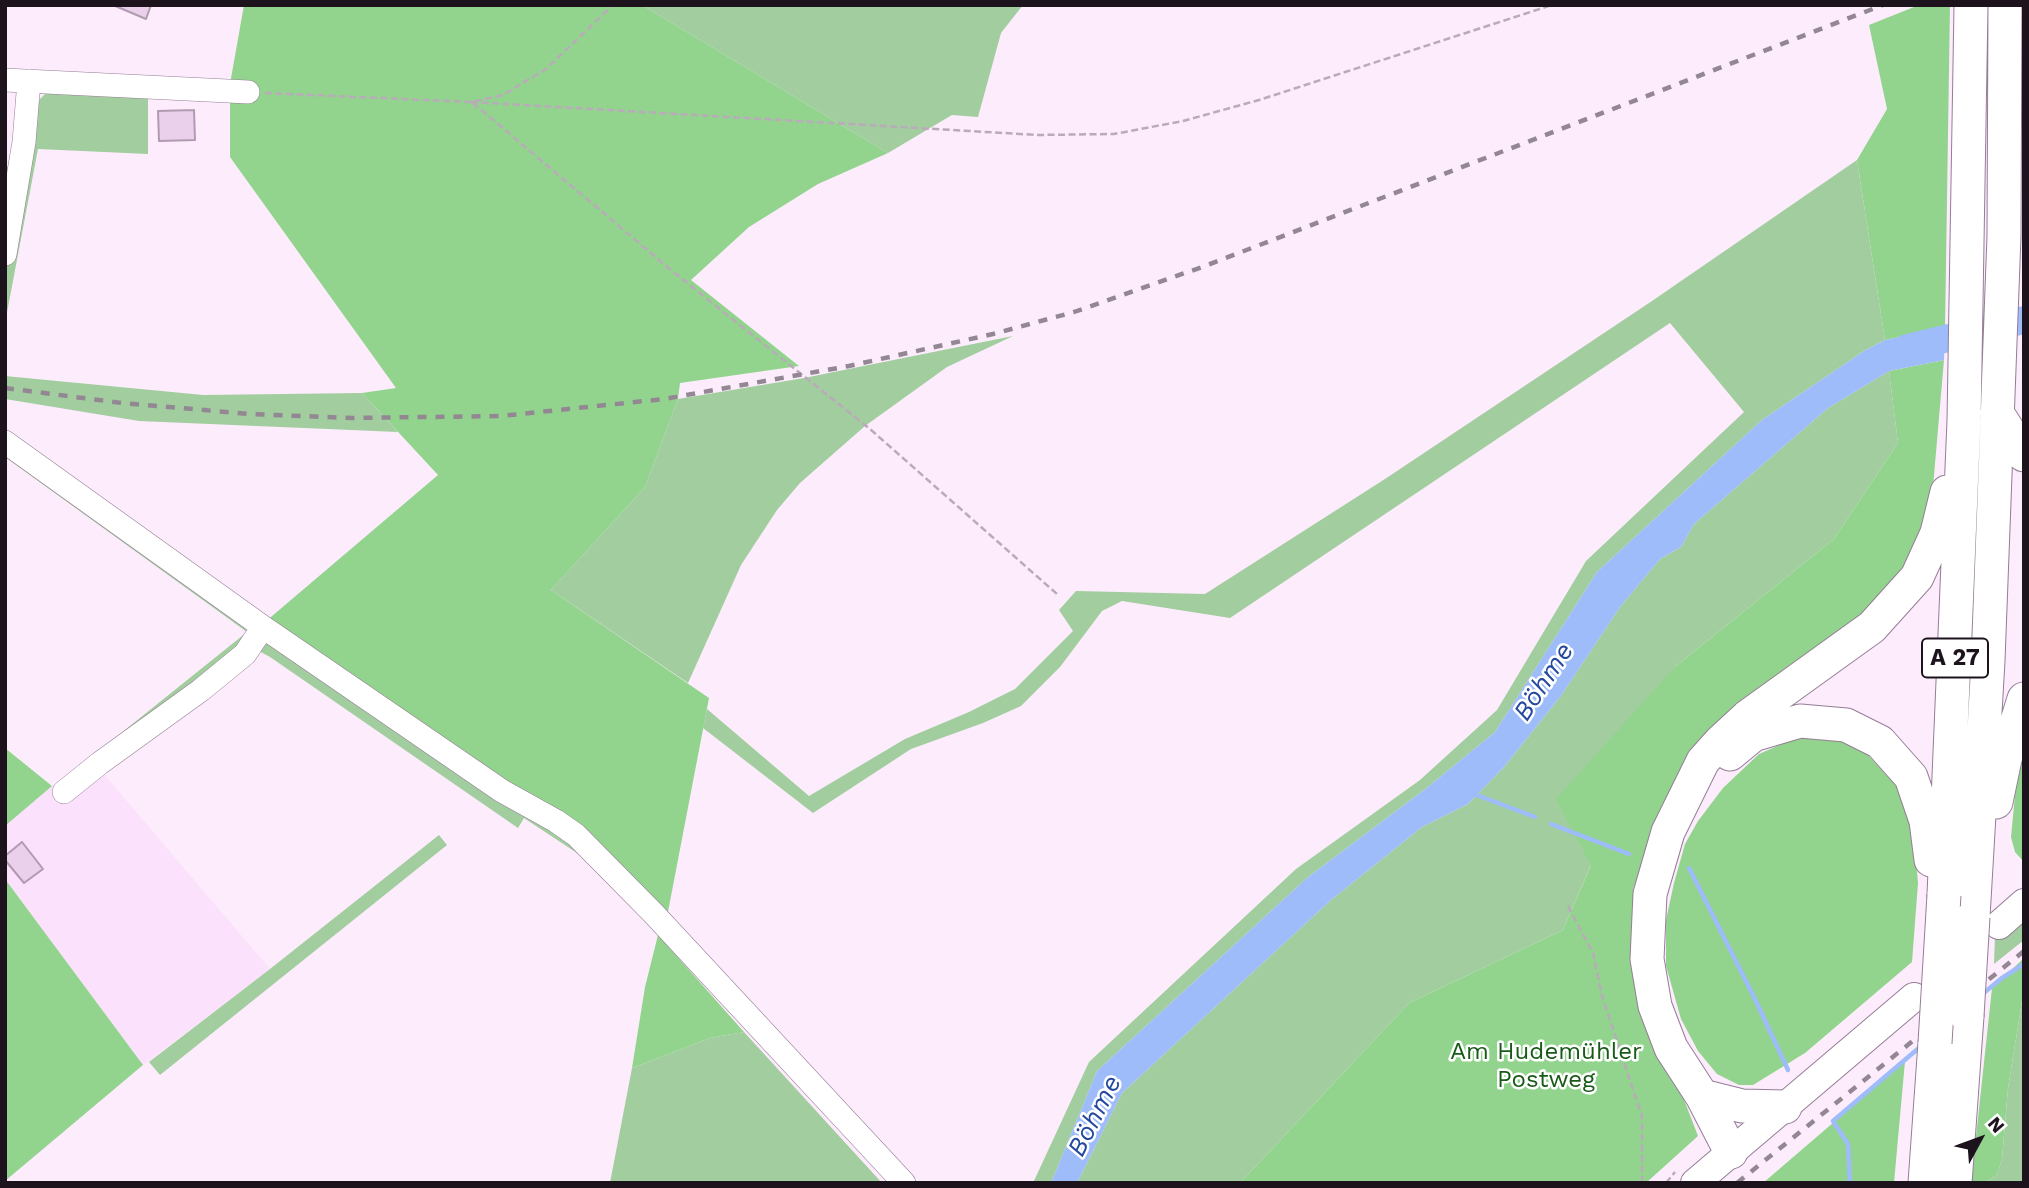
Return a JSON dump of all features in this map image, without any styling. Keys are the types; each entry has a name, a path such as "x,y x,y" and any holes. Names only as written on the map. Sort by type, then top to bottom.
{"highway":[{"name":"A 27","path":"1925,1183 1944,895 1964,421 1972,5"},
{"name":"A 27","path":"1955,1183 1967,1016 1986,921 1988,648 2004,236 2005,5"},
{"path":"1997,413 2024,455"},
{"path":"1739,1146 1671,1048 1655,1006 1647,960 1650,894 1668,832 1703,761 1721,741 1747,717 1872,626 1917,577 1937,533 1964,421"},
{"path":"1986,921 2005,759 2024,699"},
{"path":"1689,792 1753,735 1800,720 1846,725 1880,742 1911,777 1926,821 1932,867 1944,895"},
{"path":"1702,1096 1742,1106 1785,1107"}],"main road":[{"path":"1986,921 2024,903"},
{"path":"1695,1183 1914,997"}],"street":[{"path":"5,80 248,92"},
{"path":"5,254 24,142 29,81"},
{"path":"5,442 263,627 502,792 576,835 654,914 904,1183"},
{"path":"64,792 245,654 263,627"}],"path":[{"path":"471,102 503,95 546,68 613,5"},
{"path":"248,92 471,102 1038,135 1114,134 1183,121 1259,100 1552,5"},
{"path":"471,102 671,270 870,429 1057,594"},
{"path":"1568,906 1593,953 1602,996 1642,1116 1642,1183"}],"shaded area":[{"path":"90,758 270,969 143,1065 5,879 5,826"}],"green space":[{"path":"244,5 642,5 888,153 818,184 749,227 691,280 799,366 680,383 678,399 645,487 551,590 709,698 667,917 642,892 265,622 438,475 362,393 396,388 230,157 230,84"},
{"path":"642,5 1023,5 1001,33 978,117 952,115 888,153"},
{"path":"1919,5 1950,5 1945,328 1885,340 1857,160 1887,109 1869,25"},
{"path":"49,90 148,92 148,154 38,149 5,323 5,174 15,145 40,99"},
{"path":"1857,160 1885,340 1864,351 1762,420 1597,572 1495,732 1428,787 1307,878 1097,1071 1051,1183 1033,1183 1089,1062 1296,869 1420,780 1497,710 1586,561 1744,412 1670,323 1230,618 1122,601 1102,611 1060,667 1021,706 911,749 813,813 703,728 707,709 809,796 905,739 1015,689 1073,631 1059,610 1076,591 1205,594 1385,479"},
{"path":"1013,336 947,367 865,426 800,483 777,510 741,565 688,683 551,590 645,487 678,399 804,378"},
{"name":"Am Hudemühler Postweg","path":"1944,360 1931,510 1915,554 1881,605 1787,667 1724,726 1662,807 1633,889 1644,996 1698,1136 1646,1183 1240,1183 1409,1003 1563,930 1591,865 1556,799 1676,666 1834,539 1898,443 1889,371"},
{"path":"1889,371 1898,443 1834,539 1676,666 1563,930 1409,1003 1240,1183 1077,1183 1122,1093 1331,900 1422,827 1468,804 1504,767 1560,697 1620,607 1660,559 1681,547 1694,524 1828,408"},
{"path":"5,376 203,395 362,393 398,432 139,421 5,399"},
{"path":"5,432 642,892 634,910 583,857 524,818 518,828 257,650 90,758 247,632 5,457"},
{"path":"1834,735 1867,754 1896,785 1913,827 1918,883 1912,962 1805,1053 1753,1085 1739,1085 1717,1074 1698,1051 1681,1019 1666,966 1666,920 1674,883 1685,844 1698,821 1723,788 1759,754 1791,740"},
{"path":"2024,744 2024,862 2015,852 2011,837 2018,764"},
{"path":"5,748 52,786 5,826"},
{"path":"439,835 447,845 160,1075 149,1062 270,969"},
{"path":"5,879 143,1065 5,1181"},
{"path":"2024,912 2024,940 1994,964 1995,936"},
{"path":"658,935 744,1032 710,1038 632,1068 645,987"},
{"path":"2024,958 2024,989 2008,1088 2002,1159 1997,1175 1985,1183 1971,1183 1992,988"},
{"path":"2024,989 2024,1183 1985,1183 1997,1175 2002,1159 2008,1088"},
{"path":"744,1032 882,1183 610,1183 632,1068 710,1038"},
{"path":"1905,1061 1894,1183 1763,1183"}],"water":[{"path":"1945,328 1944,360 1889,371 1828,408 1694,524 1681,547 1660,559 1620,607 1560,697 1504,767 1468,804 1422,827 1331,900 1122,1093 1077,1183 1051,1183 1097,1071 1307,878 1428,787 1495,732 1597,572 1762,420 1864,351 1885,340"}],"building":[{"path":"113,5 151,5 146,19"},
{"path":"194,110 195,140 159,141 158,111"},
{"path":"22,842 43,869 24,883 5,860 5,856"}],"waterway":[{"name":"Böhme","path":"1907,348 2024,320"},
{"path":"1474,794 1535,817"},
{"path":"1551,824 1629,854"},
{"path":"1689,868 1788,1070"},
{"path":"1980,996 2024,964"},
{"path":"1850,1183 1848,1144 1833,1121 1920,1047"}],"railway":[{"path":"5,388 122,403 250,414 352,418 501,416 664,399 849,366 993,334 1074,312 1205,266 1883,5"},
{"path":"1737,1183 2024,951"}]}
